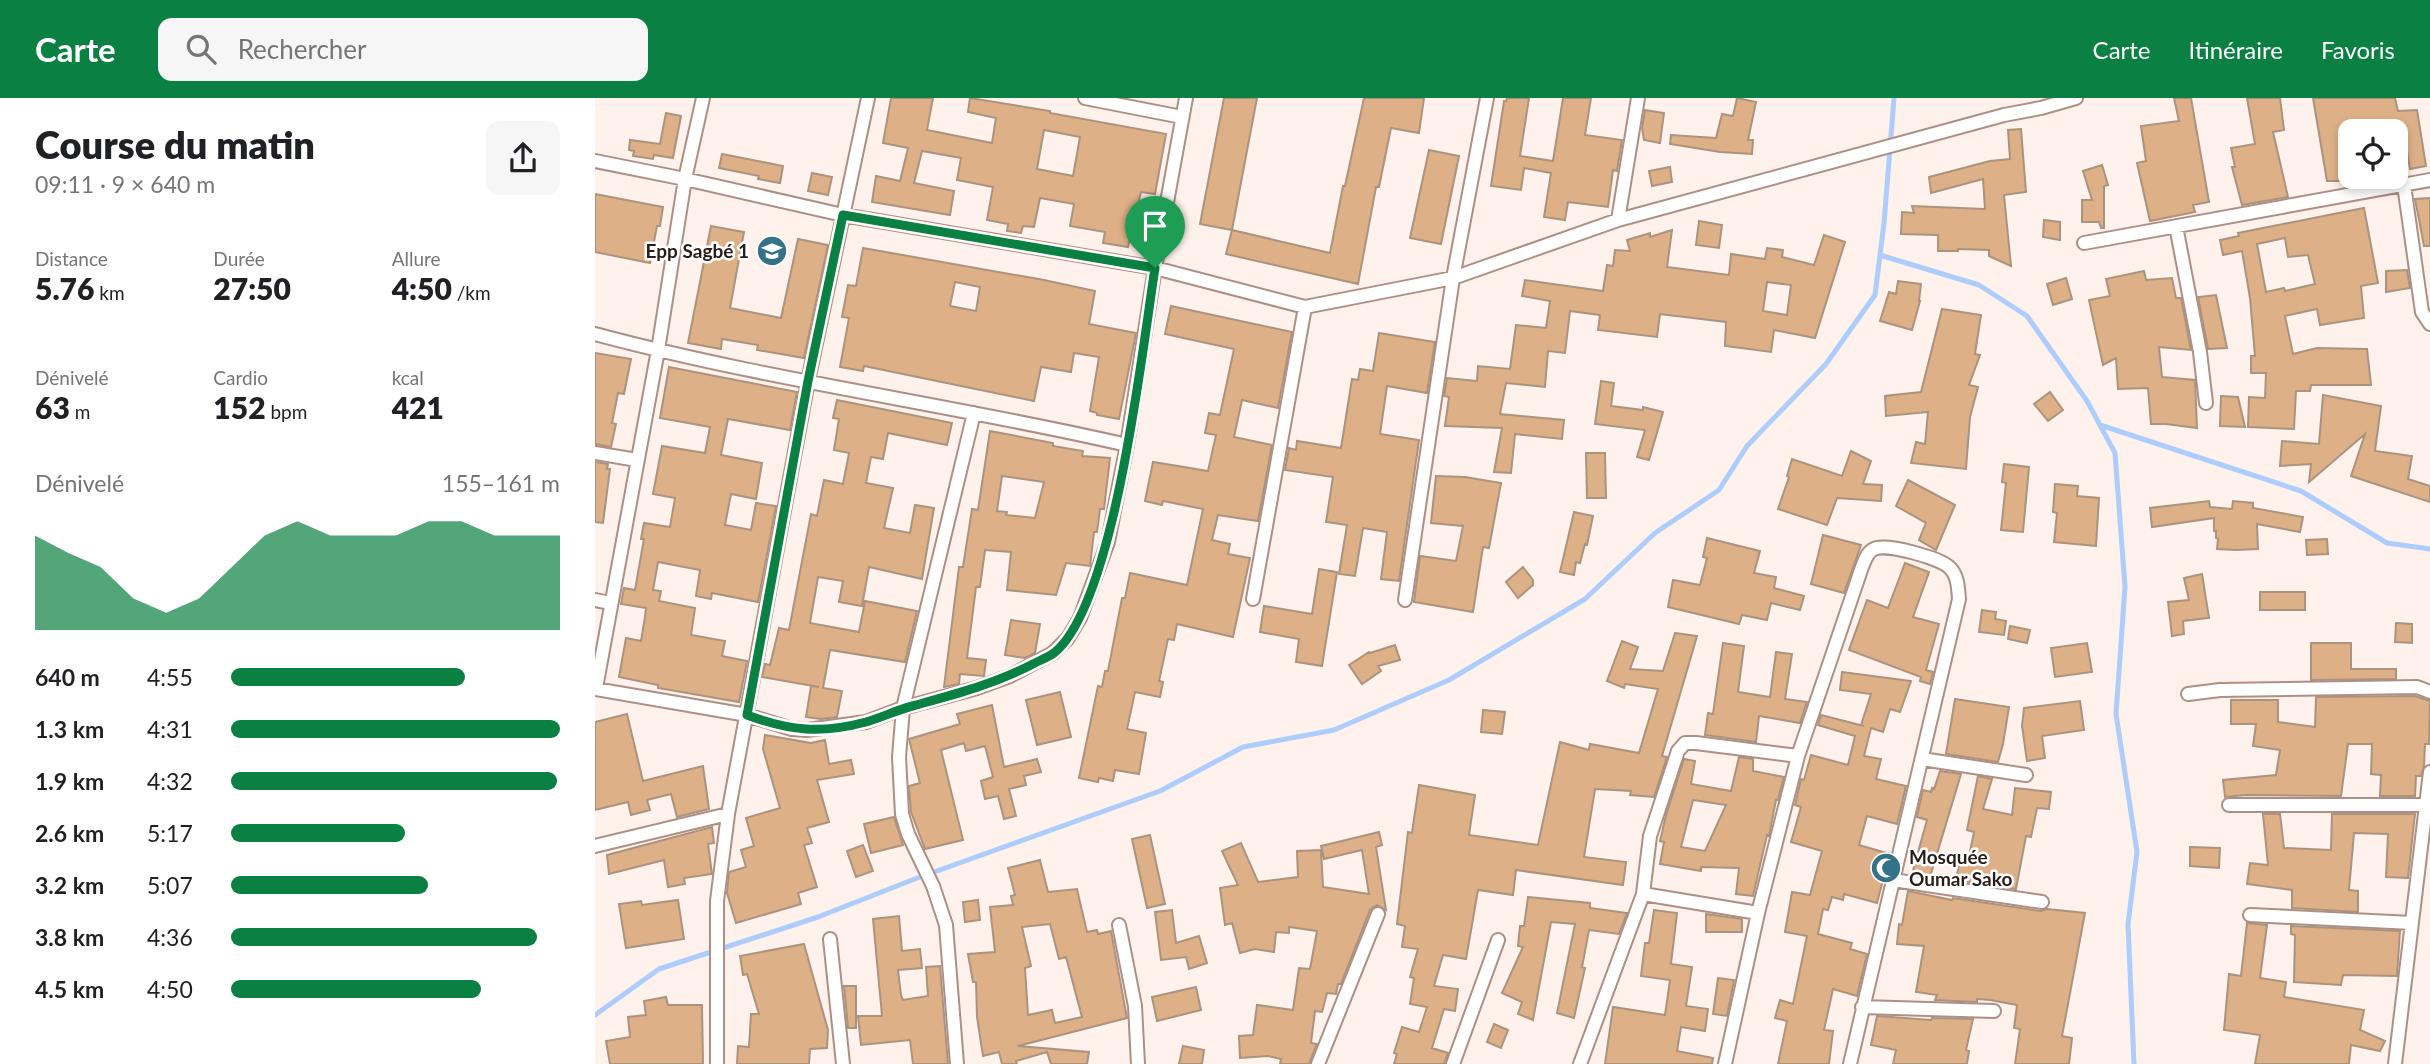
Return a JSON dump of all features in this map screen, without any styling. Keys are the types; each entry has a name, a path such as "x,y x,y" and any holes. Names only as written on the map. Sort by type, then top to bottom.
{"street":[{"path":"703,98 685,179 658,351 596,689 747,715 792,729 807,730 866,722 903,708 977,688 1010,676 1053,653 1069,638 1080,618 1108,542 1186,98"},
{"path":"717,1064 717,901 728,814 808,381 868,98"},
{"path":"1085,98 1182,117"},
{"path":"1405,600 1453,278 1487,98"},
{"path":"1618,220 1638,98"},
{"path":"595,161 843,215 1155,268 1305,307 1453,278 1618,220 2076,98"},
{"path":"2408,184 2430,180"},
{"path":"2084,243 2382,189"},
{"path":"2405,189 2423,312 2430,324"},
{"path":"2176,226 2200,352 2206,403"},
{"path":"1253,599 1305,307"},
{"path":"595,334 658,351 1037,424 1127,445"},
{"path":"957,1064 946,925 933,886 908,834 902,814 899,757 903,708 974,413"},
{"path":"595,453 637,460"},
{"path":"1725,1064 1758,913 1798,756 1862,567 1869,552 1876,547 1892,547 1949,567 1955,577 1959,599 1850,1064"},
{"path":"595,600 610,603"},
{"path":"2188,694 2220,690 2417,687 2430,692"},
{"path":"1580,1064 1643,894 1650,836 1678,751 1685,743 1798,756"},
{"path":"1921,759 2026,775"},
{"path":"2395,1064 2430,772"},
{"path":"2229,805 2426,805"},
{"path":"595,846 728,814"},
{"path":"1893,880 2042,902"},
{"path":"1643,894 1758,913"},
{"path":"1318,1064 1378,914"},
{"path":"2250,915 2412,923"},
{"path":"1119,925 1135,1006 1138,1064"},
{"path":"830,939 843,1064"},
{"path":"1453,1064 1498,940"},
{"path":"1862,1007 1994,1011"}],"building":[{"path":"891,98 933,98 927,130 992,143 996,118 968,112 970,98 1166,134 1155,194 1141,192 1128,247 1103,243 1105,232 1070,226 1074,204 1040,198 1034,227 1023,226 1021,233 1007,231 1008,224 987,220 993,187 957,180 961,158 922,151 914,183 954,191 950,215 872,202 876,176 900,181 908,148 883,143","holes":["1044,130 1080,137 1073,176 1037,169"]},
{"path":"1224,98 1257,98 1232,230 1200,224"},
{"path":"1364,98 1424,98 1419,133 1391,128 1379,187 1376,187 1358,284 1226,254 1232,230 1330,253"},
{"path":"1507,98 1529,98 1520,156 1553,161 1563,98 1591,98 1585,135 1622,140 1617,171 1613,170 1608,207 1568,202 1565,220 1544,217 1551,173 1524,168 1521,190 1491,186 1504,101"},
{"path":"1737,98 1756,102 1748,140 1753,140 1752,154 1670,144 1671,135 1716,138 1722,114 1733,116"},
{"path":"2174,98 2191,98 2209,202 2193,205 2195,212 2150,221 2137,163 2146,161 2141,126 2179,121"},
{"path":"2247,98 2280,98 2284,130 2273,132 2288,197 2242,205 2232,167 2235,167 2231,148 2255,144"},
{"path":"2313,98 2395,98 2398,111 2417,110 2426,166 2410,169 2408,119 2338,119 2338,181 2327,181"},
{"path":"1645,110 1664,113 1660,143 1644,140 1642,128"},
{"path":"666,113 681,116 673,158 633,156 634,151 629,150 630,140 660,144"},
{"path":"2021,129 2026,192 2004,195 2011,266 1989,256 1989,250 1938,251 1938,235 1901,234 1902,212 1914,213 1912,206 1985,209 1983,179 1931,193 1929,177 1990,161 2010,159 2008,130"},
{"path":"1429,150 1459,156 1441,244 1410,238"},
{"path":"722,154 783,166 780,183 719,168"},
{"path":"2102,165 2108,185 2104,186 2104,228 2101,228 2099,222 2082,222 2082,200 2092,200 2083,171"},
{"path":"1670,167 1672,182 1652,186 1649,171"},
{"path":"812,173 832,177 828,195 808,191"},
{"path":"595,194 663,207 650,263 595,252"},
{"path":"2430,198 2430,246 2424,246 2415,199"},
{"path":"2364,208 2378,283 2361,286 2364,318 2320,325 2317,309 2285,316 2293,354 2317,348 2367,349 2371,385 2311,385 2310,391 2296,391 2294,429 2248,427 2249,397 2265,398 2266,373 2251,373 2251,356 2255,356 2250,298 2242,251 2223,255 2220,240 2239,236 2238,233","holes":["2285,238 2288,257 2308,255 2315,284 2266,292 2257,244"]},
{"path":"2044,220 2060,222 2060,240 2043,237"},
{"path":"1699,221 1722,225 1719,248 1696,245"},
{"path":"711,226 744,232 730,308 781,318 798,239 828,245 804,358 757,350 758,345 722,339 721,349 688,343"},
{"path":"1672,230 1667,267 1729,275 1731,254 1765,259 1767,248 1783,250 1782,257 1814,265 1824,235 1845,242 1815,338 1774,330 1771,352 1725,346 1726,322 1660,314 1657,337 1598,330 1600,315 1570,311 1565,353 1548,351 1545,387 1506,383 1500,414 1564,420 1562,439 1515,434 1511,473 1494,472 1502,428 1445,426 1449,397 1444,396 1447,378 1477,381 1478,366 1510,369 1516,325 1546,328 1550,301 1522,296 1525,280 1603,291 1607,265 1613,266 1615,250 1630,251 1627,240 1650,233 1650,237","holes":["1767,282 1791,285 1787,315 1763,311"]},
{"path":"863,248 1095,291 1089,324 1136,333 1119,419 1090,411 1099,357 1074,353 1071,372 1041,367 1034,401 864,366 863,371 840,367 849,318 842,317 848,285 856,286","holes":["955,282 980,287 976,311 950,306"]},
{"path":"2407,270 2410,288 2386,292 2386,271"},
{"path":"2144,271 2146,280 2172,278 2176,298 2181,298 2191,350 2159,347 2162,377 2195,380 2197,428 2151,424 2148,388 2118,389 2116,358 2103,365 2089,300 2110,296 2106,279"},
{"path":"2066,278 2072,299 2053,305 2047,284"},
{"path":"1898,281 1921,284 1920,301 1912,330 1880,321 1889,292 1896,294"},
{"path":"2216,295 2227,348 2208,349 2198,297"},
{"path":"1171,306 1292,332 1278,408 1242,400 1234,437 1272,445 1258,521 1218,515 1212,540 1230,544 1228,554 1250,558 1233,637 1177,624 1174,640 1168,639 1159,681 1163,682 1160,697 1135,692 1127,729 1146,733 1139,774 1115,770 1113,781 1099,778 1098,782 1079,778 1098,686 1102,687 1105,671 1108,671 1122,598 1125,598 1130,573 1187,585 1203,509 1163,501 1162,505 1145,501 1153,462 1208,471 1216,435 1205,433 1209,413 1220,415 1234,349 1165,334"},
{"path":"1942,309 1981,315 1975,354 1980,355 1969,385 1978,387 1970,417 1966,469 1911,463 1916,442 1925,444 1928,412 1886,416 1885,396 1921,392"},
{"path":"1379,333 1435,342 1427,393 1387,386 1380,434 1419,440 1399,581 1381,579 1387,532 1363,528 1355,576 1339,574 1347,525 1326,522 1333,477 1285,470 1289,448 1296,450 1297,441 1341,448 1352,379 1358,380 1360,369 1373,371"},
{"path":"595,353 631,359 624,394 618,393 611,447 595,444"},
{"path":"669,367 797,392 790,430 728,419 721,455 762,463 756,499 731,494 725,525 751,530 756,503 776,506 758,602 712,593 711,599 696,596 700,570 658,562 653,590 661,591 659,601 695,608 691,635 725,641 722,656 747,661 739,702 658,688 658,685 619,677 626,638 641,641 645,617 646,608 621,604 624,588 635,590 644,539 641,539 644,523 670,527 675,498 653,494 662,446 705,453 710,427 660,418"},
{"path":"1601,381 1614,383 1611,406 1643,410 1643,407 1663,412 1649,460 1637,457 1645,430 1595,424"},
{"path":"2050,392 2063,410 2048,421 2034,404"},
{"path":"2323,395 2381,406 2375,451 2412,456 2408,479 2430,486 2430,502 2351,476 2365,434 2309,482 2311,464 2280,466 2282,441 2319,444"},
{"path":"2221,396 2238,397 2245,427 2220,426"},
{"path":"837,400 952,423 947,445 888,433 883,459 871,457 866,483 893,488 884,528 910,533 915,505 934,508 922,579 869,567 862,606 839,602 843,581 818,577 810,623 859,632 865,601 917,611 905,662 830,650 823,688 842,691 837,717 821,719 806,717 811,686 819,687 762,677 765,664 770,665 779,628 789,630 811,514 817,516 824,480 843,484 849,453 834,450 839,419 833,418"},
{"path":"990,431 1083,451 1082,456 1110,458 1104,509 1100,509 1097,532 1094,532 1090,566 1066,563 1056,595 1007,590 1011,552 985,550 980,587 976,587 967,658 986,660 984,676 960,674 959,684 944,687 959,567 963,567 972,509 978,510","holes":["1002,476 1044,482 1035,518 1006,515 1007,512 997,511"]},
{"path":"1851,451 1871,461 1863,484 1882,485 1881,501 1837,498 1827,525 1778,509 1792,459 1842,476"},
{"path":"1586,453 1605,453 1606,498 1587,498"},
{"path":"595,462 608,464 607,469 610,469 603,523 595,522"},
{"path":"2004,464 2029,467 2023,532 2001,530 2006,483 2002,482"},
{"path":"1436,476 1465,477 1501,483 1489,548 1483,547 1473,612 1414,602 1420,556 1456,561 1463,526 1431,523"},
{"path":"1908,480 1955,505 1936,550 1919,540 1926,523 1896,506"},
{"path":"2055,484 2078,486 2077,496 2099,498 2096,546 2054,542 2057,513 2053,512"},
{"path":"2209,501 2210,507 2232,509 2233,501 2253,503 2253,508 2303,517 2300,532 2257,524 2258,549 2236,550 2217,549 2214,518 2152,527 2150,508"},
{"path":"1574,512 1593,516 1587,545 1585,544 1580,563 1576,562 1574,575 1560,572"},
{"path":"1823,535 1861,545 1844,593 1811,584"},
{"path":"1707,538 1760,551 1754,573 1776,577 1774,588 1804,596 1800,610 1771,603 1767,620 1742,615 1739,624 1668,607 1673,580 1700,585 1707,558 1703,557"},
{"path":"2327,539 2328,554 2307,555 2306,540"},
{"path":"1905,563 1929,572 1913,617 1939,624 1926,670 1933,672 1930,684 1920,681 1921,677 1849,650 1867,600 1888,608"},
{"path":"1523,567 1533,580 1533,585 1518,598 1506,582"},
{"path":"1319,569 1337,572 1322,666 1296,662 1299,639 1260,632 1264,606 1312,614"},
{"path":"2202,574 2209,618 2183,621 2184,634 2172,636 2168,602 2189,600 2184,578"},
{"path":"2260,592 2305,592 2305,610 2260,610"},
{"path":"1982,610 1996,612 1995,619 2006,621 2004,635 1979,632"},
{"path":"1011,620 1040,624 1035,653 1025,658 1005,655"},
{"path":"2396,623 2412,624 2412,643 2395,642"},
{"path":"2010,626 2030,630 2027,643 2008,639"},
{"path":"1675,633 1697,636 1662,756 1667,757 1654,797 1630,795 1631,791 1595,789 1584,857 1626,862 1623,885 1516,870 1513,895 1478,890 1466,959 1443,955 1434,986 1458,989 1455,1011 1444,1009 1432,1048 1448,1053 1444,1064 1394,1064 1397,1054 1394,1053 1402,1027 1419,1032 1427,1007 1410,1004 1414,978 1410,977 1418,949 1402,947 1405,926 1397,924 1408,832 1412,833 1419,785 1475,795 1469,835 1538,845 1560,742 1589,750 1590,744 1639,753 1658,689 1625,684 1624,688 1607,681 1622,641 1638,647 1630,669 1663,671"},
{"path":"1723,643 1744,646 1738,692 1770,697 1776,652 1792,654 1785,699 1807,702 1800,723 1759,716 1756,742 1705,735 1708,713 1713,714"},
{"path":"2087,643 2092,672 2055,677 2051,648"},
{"path":"2311,643 2351,643 2351,669 2396,669 2396,679 2311,680"},
{"path":"1395,645 1400,660 1378,666 1381,671 1362,684 1349,665 1369,652"},
{"path":"1842,672 1911,681 1900,712 1890,709 1883,732 1871,728 1864,756 1881,759 1876,779 1906,786 1897,824 1867,816 1859,845 1890,854 1877,903 1844,894 1843,900 1832,897 1828,910 1823,909 1818,934 1852,943 1850,949 1867,954 1857,996 1833,989 1824,1030 1833,1031 1829,1064 1778,1064 1787,1021 1775,1018 1780,1000 1793,1004 1807,936 1785,932 1792,892 1810,895 1822,851 1791,842 1801,807 1795,805 1801,779 1804,780 1811,755 1848,765 1855,736 1818,725 1821,715 1864,726 1861,725 1871,694 1840,690"},
{"path":"1060,692 1071,737 1037,745 1026,700"},
{"path":"2415,696 2430,701 2429,744 2425,744 2421,776 2416,776 2415,796 2380,796 2381,775 2371,774 2372,744 2348,744 2341,796 2225,797 2223,780 2276,775 2280,750 2253,746 2256,724 2231,724 2231,700 2278,700 2278,722 2315,727 2316,697"},
{"path":"1955,699 2009,707 1998,762 1946,754"},
{"path":"2080,701 2084,730 2042,736 2045,758 2027,761 2022,726 2024,708"},
{"path":"992,705 1004,767 1037,759 1041,772 1024,776 1026,785 1009,789 1016,816 1004,819 998,796 985,799 981,781 993,777 985,746 966,751 964,743 941,750 963,840 925,849 911,812 909,786 920,783 909,739 960,724 957,714"},
{"path":"1483,710 1505,712 1502,734 1481,732"},
{"path":"627,714 643,781 703,766 709,809 677,817 671,794 647,800 650,810 631,815 628,802 595,810 595,722"},
{"path":"765,735 811,743 825,740 829,764 851,760 854,774 817,780 829,822 807,828 812,843 804,845 817,887 798,893 801,904 736,923 727,893 729,872 746,867 741,850 754,846 746,818 780,808 763,749"},
{"path":"1739,757 1753,759 1753,771 1784,777 1753,896 1736,894 1739,868 1701,867 1701,871 1660,864 1664,842 1660,841 1684,759 1695,761 1691,784 1731,791","holes":["1693,800 1726,805 1705,851 1681,847"]},
{"path":"1940,771 1961,774 1930,877 1912,874 1927,820 1917,817 1923,790 1931,792 1932,788 1934,789"},
{"path":"1978,776 1992,779 1983,809 2012,815 2015,788 2051,792 2049,809 2037,808 2031,837 2026,836 2016,889 1956,880 1960,860 1968,861 1974,832 1967,830"},
{"path":"2263,814 2280,814 2284,848 2331,850 2332,814 2415,814 2408,878 2386,877 2388,834 2354,833 2349,890 2358,891 2358,912 2292,908 2292,890 2247,884 2250,863 2268,865"},
{"path":"894,817 903,845 871,853 864,824"},
{"path":"712,827 714,843 708,844 712,874 684,878 685,884 668,887 664,860 609,874 607,855"},
{"path":"1379,832 1382,845 1376,847 1386,910 1377,905 1370,910 1336,994 1327,993 1322,1012 1315,1011 1311,1043 1317,1044 1309,1064 1280,1064 1281,1059 1268,1056 1240,1058 1239,1036 1253,1035 1257,1005 1293,1010 1299,968 1310,969 1317,931 1289,927 1289,933 1276,932 1274,952 1255,949 1240,953 1232,923 1225,925 1220,888 1238,885 1222,851 1241,843 1258,882 1298,877 1297,851 1321,850 1323,887 1369,894 1362,850 1324,859 1321,846"},
{"path":"1150,835 1165,904 1147,908 1132,839"},
{"path":"863,845 873,871 856,877 847,851"},
{"path":"2190,847 2220,848 2219,868 2190,866"},
{"path":"1040,860 1048,892 1077,889 1087,932 1097,930 1098,934 1111,931 1127,1018 1018,1046 1089,1052 1087,1064 1051,1064 1047,1052 1016,1061 1017,1064 1002,1064 999,1052 983,1056 977,1017 976,982 973,982 968,954 995,952 990,907 1013,905 1011,896 1015,895 1008,868","holes":["1050,924 1059,959 1066,957 1082,1017 1055,1023 1052,1010 1028,1015 1025,968 1031,966 1022,927"]},
{"path":"1908,891 1952,900 1953,898 2041,911 2047,909 2085,913 2062,1036 2072,1038 2069,1064 2015,1064 2020,1029 2014,1028 2017,1005 1977,999 1977,1002 1935,1000 1937,995 1916,992 1924,946 1897,944 1899,924 1902,925"},
{"path":"1528,897 1590,903 1590,908 1627,913 1619,934 1589,930 1582,967 1585,968 1574,1018 1557,1013 1575,924 1551,922 1533,1020 1518,1014 1522,1002 1502,993 1523,947 1518,946 1520,926 1524,926"},
{"path":"678,900 684,939 626,948 619,904 641,901 642,905"},
{"path":"978,900 980,920 965,922 963,902"},
{"path":"1172,910 1176,943 1199,936 1207,963 1189,969 1186,957 1161,960 1155,912"},
{"path":"1654,910 1677,913 1671,964 1692,967 1686,1006 1708,1009 1705,1031 1681,1027 1677,1051 1713,1058 1712,1064 1605,1064 1613,1007 1665,1015 1670,980 1641,976 1645,943 1649,943"},
{"path":"1706,914 1742,919 1742,932 1706,932"},
{"path":"899,916 902,951 920,949 922,968 898,970 903,1000 928,996 926,967 940,966 948,1064 913,1064 910,1040 861,1045 858,1016 882,1016 873,919"},
{"path":"2247,923 2267,925 2260,978 2286,982 2284,997 2364,1010 2360,1030 2385,1041 2380,1051 2351,1045 2349,1064 2255,1064 2260,1035 2224,1030 2229,974 2241,976"},
{"path":"2291,926 2400,931 2397,976 2343,975 2341,985 2294,982 2295,935 2291,934"},
{"path":"804,944 828,1030 827,1048 810,1049 809,1064 737,1064 738,1046 749,1047 751,1014 759,1014 747,974 743,975 740,956"},
{"path":"1718,978 1734,980 1727,1016 1713,1014"},
{"path":"844,986 856,986 856,1028 848,1028"},
{"path":"1196,987 1201,1010 1157,1021 1152,997"},
{"path":"666,997 668,1005 702,1005 703,1064 610,1064 606,1041 630,1037 628,1017 646,1015 644,1001"},
{"path":"1877,1016 1931,1020 1973,1019 1966,1050 1969,1051 1967,1064 1893,1064 1896,1050 1871,1045"},
{"path":"1494,1024 1508,1030 1501,1048 1487,1042"},
{"path":"1183,1046 1204,1050 1202,1064 1179,1064"}],"waterway":[{"path":"595,1015 659,969 818,917 912,880 1160,791 1243,747 1334,730 1449,680 1585,599 1655,533 1719,490 1747,446 1826,364 1875,295 1894,98"},
{"path":"1880,255 1979,285 2027,316 2087,401 2115,453 2125,587 2116,714 2137,852 2128,924 2134,1064"},
{"path":"2100,425 2301,491 2387,543 2430,549"}],"place":[{"name":"Epp Sagbé 1","path":"772,251"},
{"name":"Mosquée Oumar Sako","path":"1886,868"}],"route":[{"path":"843,215 1155,268 1127,445 1108,542 1080,618 1069,638 1053,653 1010,676 866,722 807,730 792,729 747,715 808,381 843,215"}]}
